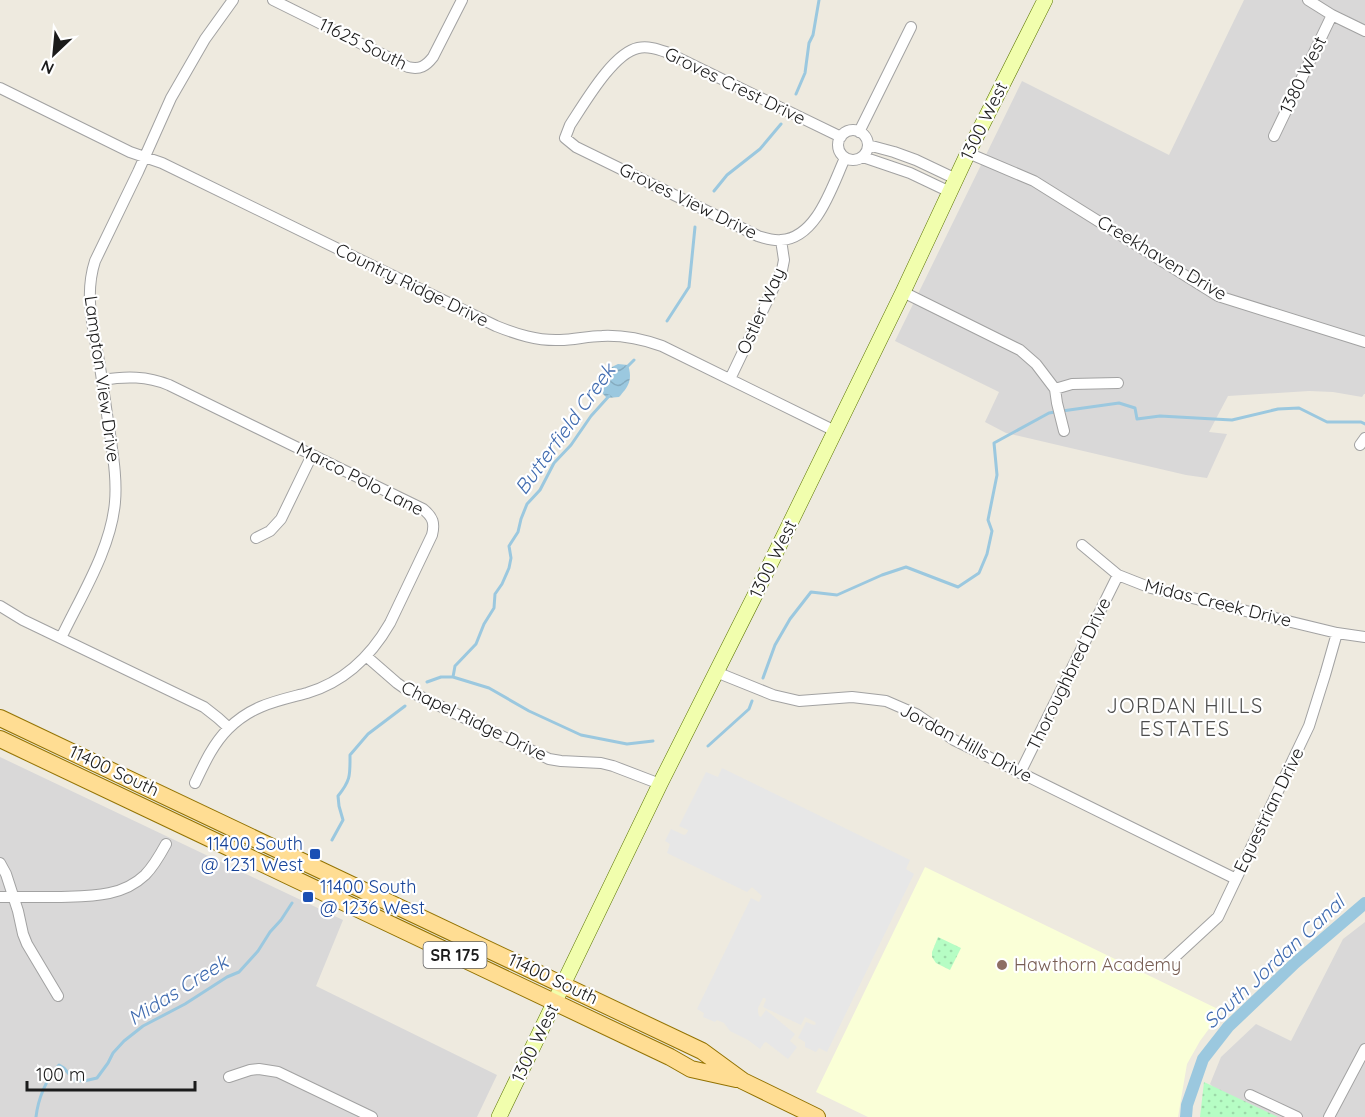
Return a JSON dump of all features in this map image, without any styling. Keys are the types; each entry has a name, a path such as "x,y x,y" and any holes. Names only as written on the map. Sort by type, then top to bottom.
{"main road":[{"name":"11400 South","path":"0,718 702,1051 743,1081 817,1117"},
{"name":"11400 South","path":"0,739 691,1069 743,1081"}],"street":[{"name":"Lampton View Drive","path":"61,638 108,539 115,503 115,467 90,308 91,274 171,98 205,39 233,0"},
{"name":"11625 South","path":"273,0 415,69 421,68 433,57 462,0"},
{"name":"1300 West","path":"499,1117 660,784 903,292 968,153 1045,0"},
{"path":"1308,0 1365,31"},
{"name":"1380 West","path":"1274,136 1332,15"},
{"path":"859,132 911,27"},
{"name":"Groves Crest Drive","path":"565,138 570,125 615,60 629,51 648,47 666,52 840,137"},
{"name":"Country Ridge Drive","path":"0,88 130,152 162,162 496,326 537,339 558,340 600,336 642,339 662,346 835,431"},
{"path":"863,157 868,145 863,135 851,131 843,134 838,146 845,158 855,160 863,157 953,186"},
{"name":"Groves View Drive","path":"565,138 576,147 758,236 781,240 793,238 813,224 845,158"},
{"path":"868,145 916,160 953,186"},
{"name":"Creekhaven Drive","path":"968,153 1034,181 1218,296 1365,342"},
{"name":"Ostler Way","path":"730,379 782,270 784,260 781,240"},
{"path":"903,292 1020,350 1036,364 1055,388 1064,431"},
{"name":"Marco Polo Lane","path":"102,380 132,377 157,380 170,385 423,509 433,520 432,535 390,623 366,656 338,680 308,692 282,698 244,716 229,728 209,754 195,783"},
{"path":"1055,388 1072,384 1118,383"},
{"path":"256,538 270,531 281,519 312,455"},
{"name":"Midas Creek Drive","path":"1082,545 1118,575 1151,588 1336,633 1365,637"},
{"name":"Thoroughbred Drive","path":"1020,773 1118,575"},
{"path":"0,606 23,620 204,708 229,728"},
{"name":"Equestrian Drive","path":"1166,965 1218,917 1309,726 1336,633"},
{"name":"Chapel Ridge Drive","path":"366,656 407,690 537,754 561,761 594,762 613,766 660,784"},
{"name":"Jordan Hills Drive","path":"716,672 774,695 799,701 852,697 886,702 916,714 954,740 1236,879"},
{"path":"0,897 99,896 116,892 146,875 166,844"},
{"path":"0,862 6,874 27,944 58,996"},
{"path":"1329,1117 1365,1048"},
{"path":"229,1077 259,1069 278,1072 372,1117"},
{"path":"1250,1095 1297,1117"}],"shaded area":[{"path":"1244,0 1365,0 1365,394 1362,397 1309,391 1228,396 1209,432 1227,434 1207,478 1006,433 985,422 999,392 895,341 1022,81 1169,155"},
{"path":"0,757 343,920 316,986 497,1075 477,1117 0,1117"},
{"path":"722,768 910,860 906,869 914,874 827,1052 819,1048 816,1052 805,1047 805,1042 798,1038 806,1022 814,1025 815,1022 805,1017 801,1025 763,1007 765,998 758,1008 759,1016 761,1017 766,1010 795,1034 790,1041 797,1047 788,1059 766,1042 760,1049 730,1031 724,1023 703,1017 704,1013 697,1009 751,898 759,902 762,896 752,887 747,892 667,853 670,844 665,841 671,829 684,835 688,831 679,826 706,772 718,777"},
{"name":"Hawthorn Academy","path":"925,867 1222,1011 1200,1041 1187,1064 1178,1117 868,1117 816,1092"},
{"path":"1365,922 1365,1117 1242,1117 1210,1084 1221,1057 1256,1024 1291,1041 1343,939"}],"green space":[{"path":"938,937 961,948 950,970 936,963 932,957"},
{"path":"1204,1082 1278,1117 1200,1117"}],"water":[{"path":"618,364 628,365 629,383 619,397 607,398 597,388 599,379 606,371"}],"waterway":[{"name":"Butterfield Creek","path":"796,94 805,73 819,0"},
{"name":"Butterfield Creek","path":"714,191 727,175 760,149 781,124"},
{"name":"Butterfield Creek","path":"667,321 689,287 695,227"},
{"name":"Butterfield Creek","path":"627,367 634,360"},
{"name":"Butterfield Creek","path":"453,677 455,666 476,644 494,608 495,594 509,568 511,558 509,546 518,532 527,504 540,490 554,463 609,396"},
{"name":"Midas Creek","path":"1062,411 1119,403 1135,408 1137,419 1160,416 1232,420 1278,409 1299,408 1327,422 1365,424"},
{"name":"Midas Creek","path":"763,678 775,645 790,619 811,592 837,595 906,567 958,587 979,573 987,554 992,531 988,520 997,475 994,443 1049,413 1055,412"},
{"name":"Midas Creek","path":"427,682 441,677 453,677 489,688 529,711 581,735 627,744 653,741"},
{"name":"Midas Creek","path":"708,746 749,709 752,701"},
{"name":"Midas Creek","path":"332,840 343,820 338,796 349,777 350,755 368,734 405,706"},
{"name":"Midas Creek","path":"36,1117 43,1090 59,1065 74,1080 84,1081 97,1078 113,1053 143,1026 239,972 258,951 292,903"},
{"name":"South Jordan Canal","path":"1186,1117 1187,1105 1203,1059 1228,1027 1295,963 1365,903"}],"place":[{"name":"11400 South @ 1231 West","path":"315,854"},
{"name":"11400 South @ 1236 West","path":"308,897"},
{"name":"Hawthorn Academy","path":"1002,965"}],"district":[{"name":"JORDAN HILLS ESTATES","path":"1185,718"}]}
